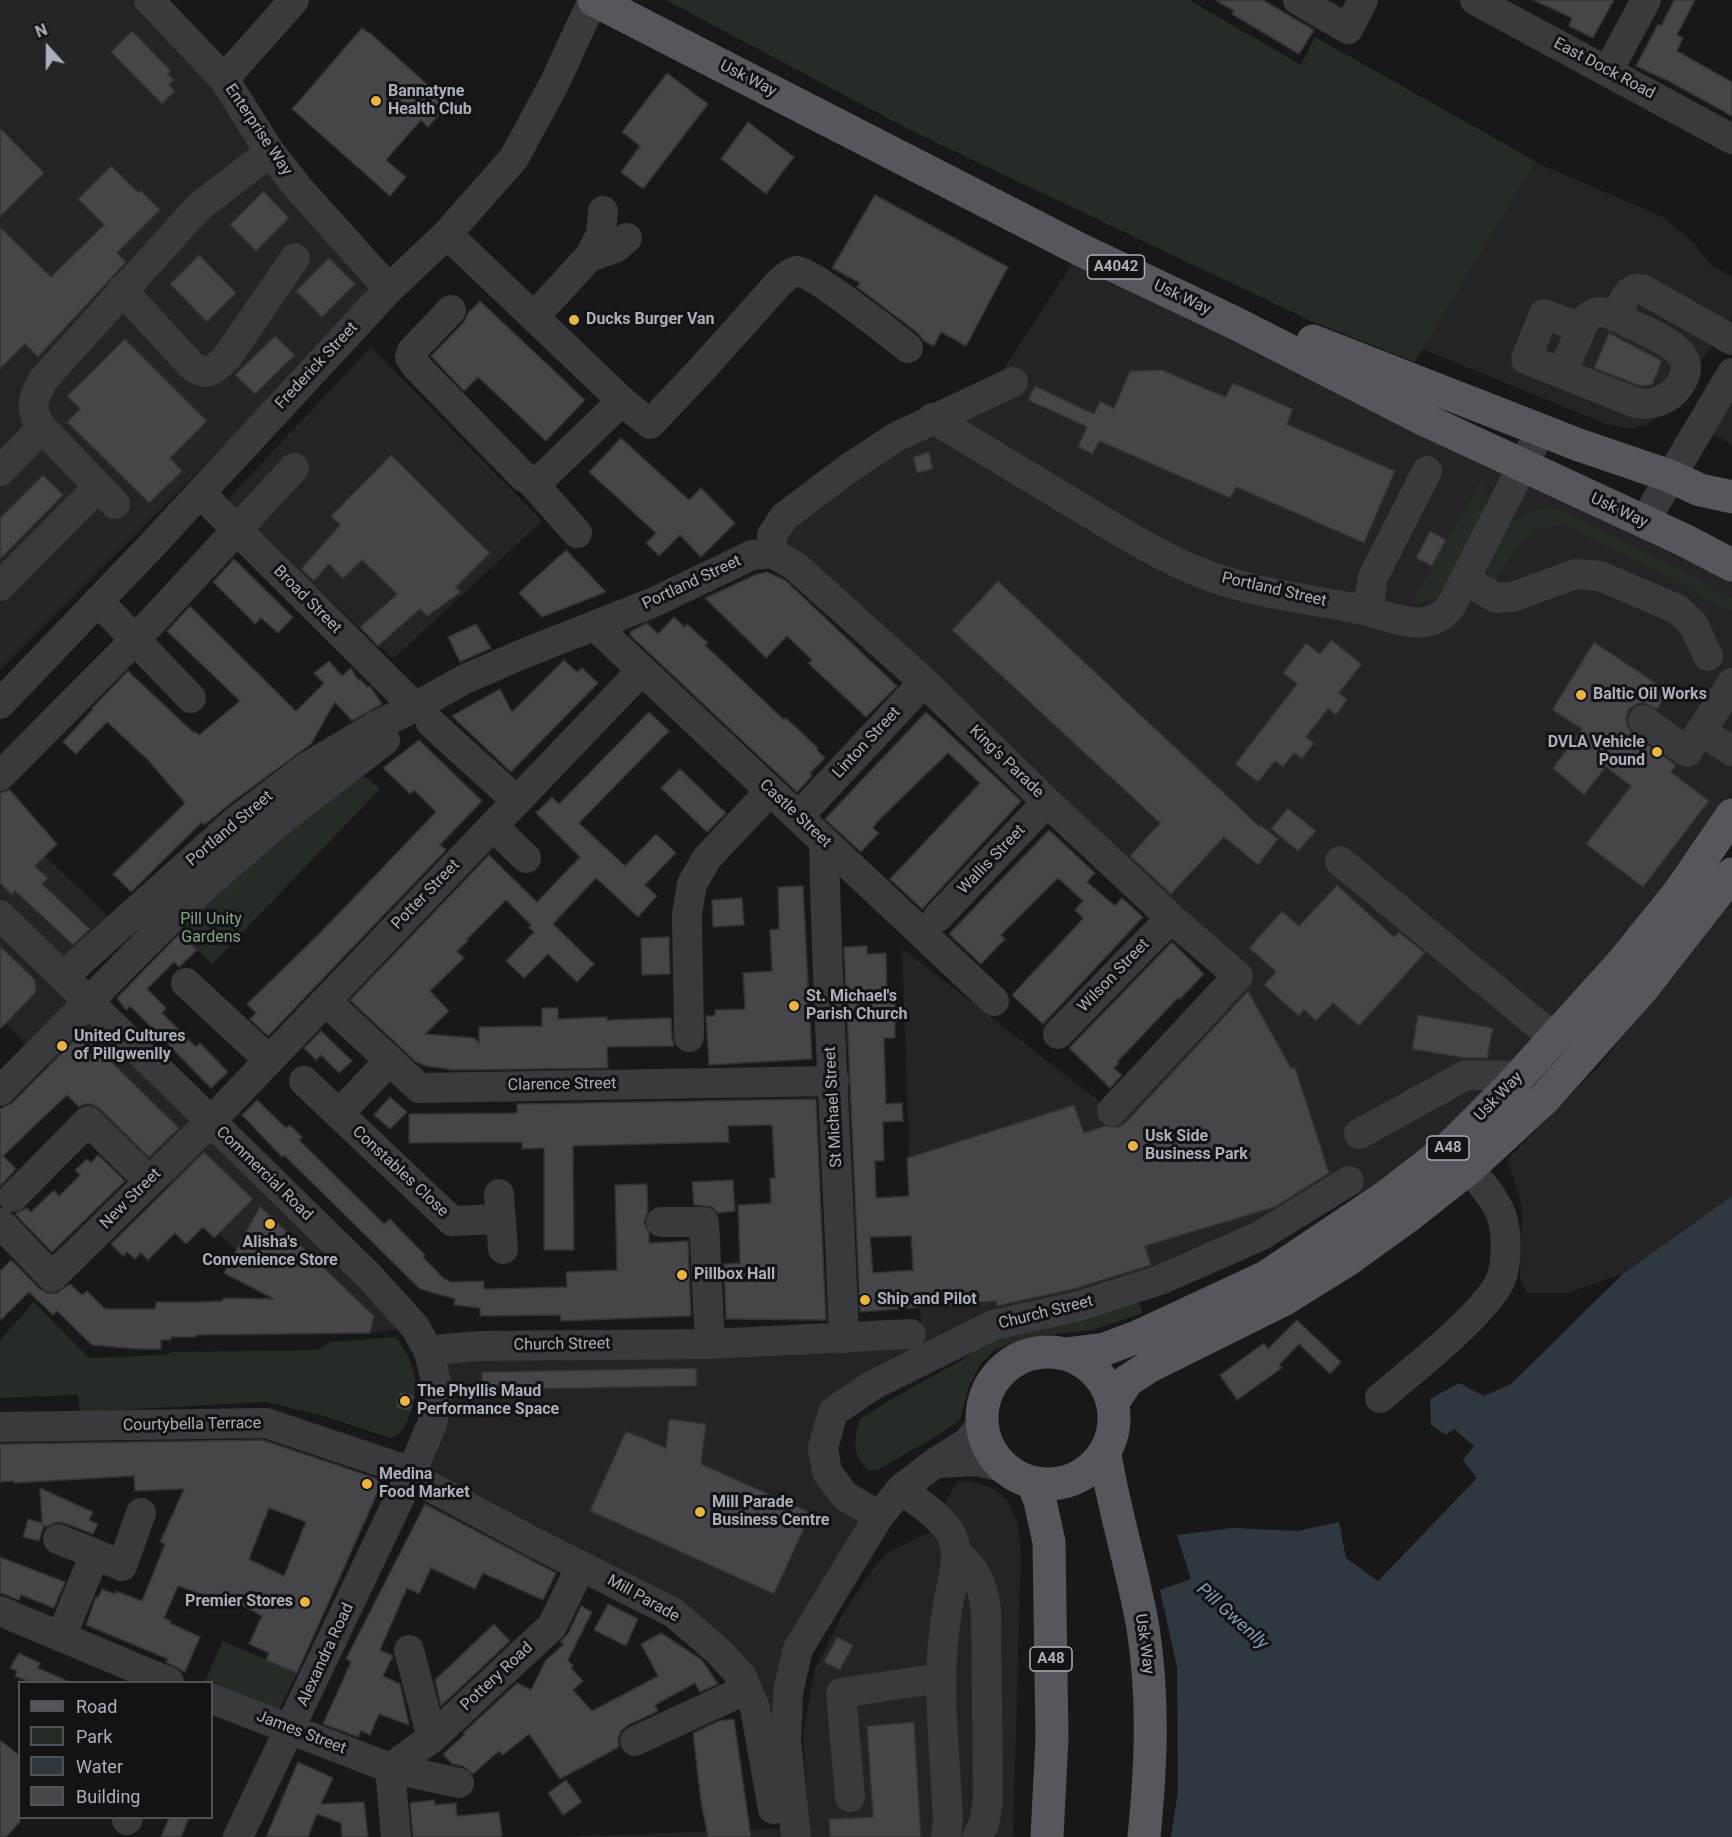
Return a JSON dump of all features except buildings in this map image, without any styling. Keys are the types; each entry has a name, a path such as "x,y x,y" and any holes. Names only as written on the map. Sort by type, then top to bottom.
{"main road":[{"name":"Usk Way","path":"594,0 1081,250 1235,323 1423,419 1684,540 1725,563"},
{"name":"Usk Way","path":"635,0 1230,303 1327,347 1541,430 1670,476 1700,490 1732,497"},
{"name":"Usk Way","path":"1700,490 1720,508 1732,515"},
{"name":"Usk Way","path":"1066,1354 1105,1349 1137,1337 1266,1277 1387,1196 1450,1146 1519,1076 1623,963 1680,891 1732,815"},
{"name":"Usk Way","path":"1113,1402 1127,1381 1150,1366 1283,1300 1349,1259 1469,1168 1545,1098 1642,989 1732,874"},
{"name":"A48","path":"1044,1352 1066,1354 1096,1371 1107,1386 1113,1402 1115,1420 1112,1437 1105,1454 1094,1467 1081,1476 1066,1483 1049,1485 1032,1483 1016,1477 1002,1467 992,1454 985,1440 982,1424 983,1403 992,1383 1005,1367 1024,1356 1044,1352"},
{"name":"Usk Way","path":"1105,1454 1111,1493 1143,1628 1149,1684 1152,1740 1144,1837"},
{"name":"A48","path":"1032,1483 1040,1501 1049,1542 1052,1738 1047,1837"}],"street":[{"name":"Enterprise Way","path":"149,0 224,79 270,152 299,189 389,289"},
{"path":"224,79 294,0"},
{"name":"Frederick Street","path":"0,704 389,289 447,234 514,158 554,84 594,0"},
{"path":"1298,0 1348,29 1363,0"},
{"name":"East Dock Road","path":"1475,0 1732,139"},
{"path":"1608,71 1646,0"},
{"path":"0,586 106,495 33,416 33,399 43,380 200,206 270,152"},
{"path":"534,317 589,256 600,235 603,212"},
{"path":"447,234 622,401 650,424 779,283 792,273 804,272 825,285 908,348"},
{"path":"589,256 615,248 627,238"},
{"path":"122,290 191,365 206,373 217,368 227,357 295,258"},
{"path":"1616,317 1628,291 1635,288 1642,289 1732,340"},
{"path":"451,310 412,351 410,357 416,366 524,477 531,481 578,533"},
{"path":"1562,374 1581,328 1590,315 1604,312 1659,338 1678,351 1685,359 1687,367 1684,375 1673,392 1656,403 1647,405 1636,403 1562,374 1526,359 1544,314 1581,328"},
{"path":"1644,522 1732,373"},
{"path":"772,553 772,535 784,517 858,462 896,437 932,418 1012,382"},
{"path":"531,481 541,479 622,401"},
{"name":"Portland Street","path":"932,418 1132,538 1200,573 1247,587 1368,611 1398,629 1412,622 1439,629 1541,430"},
{"path":"0,471 42,428"},
{"path":"0,776 135,640 294,468"},
{"path":"1368,611 1373,577 1427,471"},
{"name":"Broad Street","path":"200,493 423,715 517,801"},
{"name":"Portland Street","path":"0,1091 87,1001 235,822 311,780 378,725 423,715 465,679 652,603 752,555 772,553"},
{"name":"King's Parade","path":"772,553 795,566 924,682 1047,802 1171,918 1238,976 1112,1111"},
{"path":"1466,580 1496,598 1513,597 1575,574 1600,576 1677,609 1693,624 1708,656"},
{"path":"98,601 190,698"},
{"name":"Castle Street","path":"595,626 994,1001"},
{"name":"Potter Street","path":"210,1121 642,670"},
{"name":"Linton Street","path":"810,804 924,682"},
{"path":"1643,720 1687,752 1732,683"},
{"path":"1701,731 1732,751"},
{"path":"689,1037 687,914 692,884 707,858 770,791"},
{"name":"Wallis Street","path":"938,917 1047,802"},
{"path":"493,826 526,858"},
{"path":"1697,867 1732,833"},
{"name":"St Michael Street","path":"824,841 827,969 834,1081 844,1338"},
{"path":"1340,861 1554,1038"},
{"name":"Portland Street","path":"64,976 180,889"},
{"name":"Commercial Road","path":"0,915 370,1277 415,1327 429,1352 438,1391 432,1424 411,1474"},
{"name":"Wilson Street","path":"1058,1034 1171,918"},
{"path":"186,982 268,1060"},
{"name":"Clarence Street","path":"326,1001 419,1088 834,1081"},
{"name":"Constables Close","path":"339,1114 389,1061"},
{"path":"1359,1134 1466,1075 1519,1076"},
{"name":"Constables Close","path":"304,1081 452,1221 500,1206 503,1249"},
{"path":"13,1197 88,1121 149,1181"},
{"name":"New Street","path":"0,1223 52,1277 210,1121"},
{"path":"1380,1398 1482,1307 1501,1278 1505,1249 1504,1224 1491,1196 1469,1168"},
{"name":"Church Street","path":"879,1516 844,1496 827,1472 823,1448 833,1412 873,1385 993,1325 1079,1306 1160,1280 1260,1236 1349,1181"},
{"path":"661,1222 704,1222 710,1344"},
{"name":"Church Street","path":"429,1352 480,1346 710,1344 911,1334"},
{"name":"Courtybella Terrace","path":"0,1428 266,1423 411,1474"},
{"path":"796,1837 786,1741 788,1692 798,1649 879,1516 901,1489 968,1442 982,1424"},
{"path":"935,1463 976,1461 1002,1467"},
{"name":"Mill Parade","path":"411,1474 581,1566 675,1613 720,1653 742,1677 755,1708 773,1809"},
{"name":"Alexandra Road","path":"238,1837 411,1474"},
{"path":"901,1489 948,1529 957,1552 944,1631 941,1678 948,1821 946,1837"},
{"path":"58,1539 122,1566 141,1513"},
{"path":"957,1552 973,1569 980,1581 986,1609 988,1800 984,1824 977,1837"},
{"path":"61,1637 95,1554"},
{"name":"Pottery Road","path":"390,1768 432,1738 552,1626 581,1566"},
{"path":"0,1611 164,1681"},
{"path":"409,1650 432,1738"},
{"path":"850,1797 841,1693 941,1678"},
{"path":"635,1741 747,1689"},
{"name":"James Street","path":"213,1699 390,1768 459,1783"},
{"path":"390,1768 396,1837"}],"shaded area":[{"path":"0,0 133,0 391,279 0,670"},
{"path":"1520,153 1535,162 1663,217 1694,243 1710,264 1732,277 1732,318 1665,412 1646,425 1629,429 1606,424 1410,344"},
{"path":"1081,250 1732,570 1732,815 1680,891 1368,1209 1349,1182 1260,1236 873,1385 823,1448 879,1516 798,1649 796,1837 559,1837 794,1828 720,1653 410,1476 429,1352 923,1333 913,1263 902,948 1112,1111 1238,976 772,535 1001,373"},
{"path":"371,347 542,521 393,659 225,502"},
{"path":"1732,374 1732,447 1724,439 1698,429"},
{"path":"0,814 119,926 64,976 415,1327 370,1333 323,1334 0,1018"},
{"path":"1732,898 1732,1196 1624,1273 1568,1293 1527,1293 1520,1279 1522,1206 1507,1160 1599,1066"},
{"path":"964,1481 983,1484 996,1490 1007,1500 1017,1522 1021,1550 1013,1837 809,1837 803,1733 815,1669 845,1610 876,1565 890,1551 930,1532 956,1483"}],"green space":[{"path":"666,0 1189,0 1301,65 1315,37 1535,161 1415,362 1311,321 912,131"},
{"path":"1482,479 1487,486 1484,505 1489,508 1464,556 1449,581 1434,597 1423,602 1412,603"},
{"path":"1549,508 1560,509 1732,598 1732,611 1564,524 1539,530 1529,536 1514,552 1494,583 1489,576 1489,560 1510,519 1516,521 1531,512"},
{"name":"Pill Unity Gardens","path":"364,776 380,789 212,964 176,930 304,817"},
{"path":"1137,1298 1143,1313 1092,1330 1045,1335 995,1349 979,1366 969,1386 960,1419 943,1432 878,1470 868,1471 859,1458 855,1441 860,1419 964,1359 977,1346 1009,1327"},
{"path":"34,1302 89,1358 165,1355 173,1352 317,1350 331,1342 396,1337 415,1375 411,1411 403,1429 391,1438 320,1415 266,1402 80,1412 78,1395 0,1398 0,1340"},
{"path":"223,1641 297,1673 277,1714 213,1684 213,1681 205,1681"}],"water":[{"name":"Pill Gwenlly","path":"1732,1196 1732,1837 1171,1837 1178,1791 1177,1667 1160,1590 1191,1579 1177,1535 1232,1528 1298,1531 1339,1522 1346,1558 1378,1581 1477,1478 1463,1460 1474,1446 1454,1429 1446,1435 1431,1425 1430,1399 1459,1383 1484,1396 1511,1384 1624,1273"}],"place":[{"name":"Bannatyne Health Club","path":"376,101"},
{"name":"Ducks Burger Van","path":"574,320"},
{"name":"Baltic Oil Works","path":"1581,695"},
{"name":"DVLA Vehicle Pound","path":"1657,752"},
{"name":"St. Michael's Parish Church","path":"794,1006"},
{"name":"United Cultures of Pillgwenlly","path":"62,1046"},
{"name":"Usk Side Business Park","path":"1133,1146"},
{"name":"Alisha's Convenience Store","path":"270,1224"},
{"name":"Pillbox Hall","path":"682,1275"},
{"name":"Ship and Pilot","path":"865,1300"},
{"name":"The Phyllis Maud Performance Space","path":"405,1401"},
{"name":"Medina Food Market","path":"367,1484"},
{"name":"Mill Parade Business Centre","path":"700,1512"},
{"name":"Premier Stores","path":"305,1602"}]}
